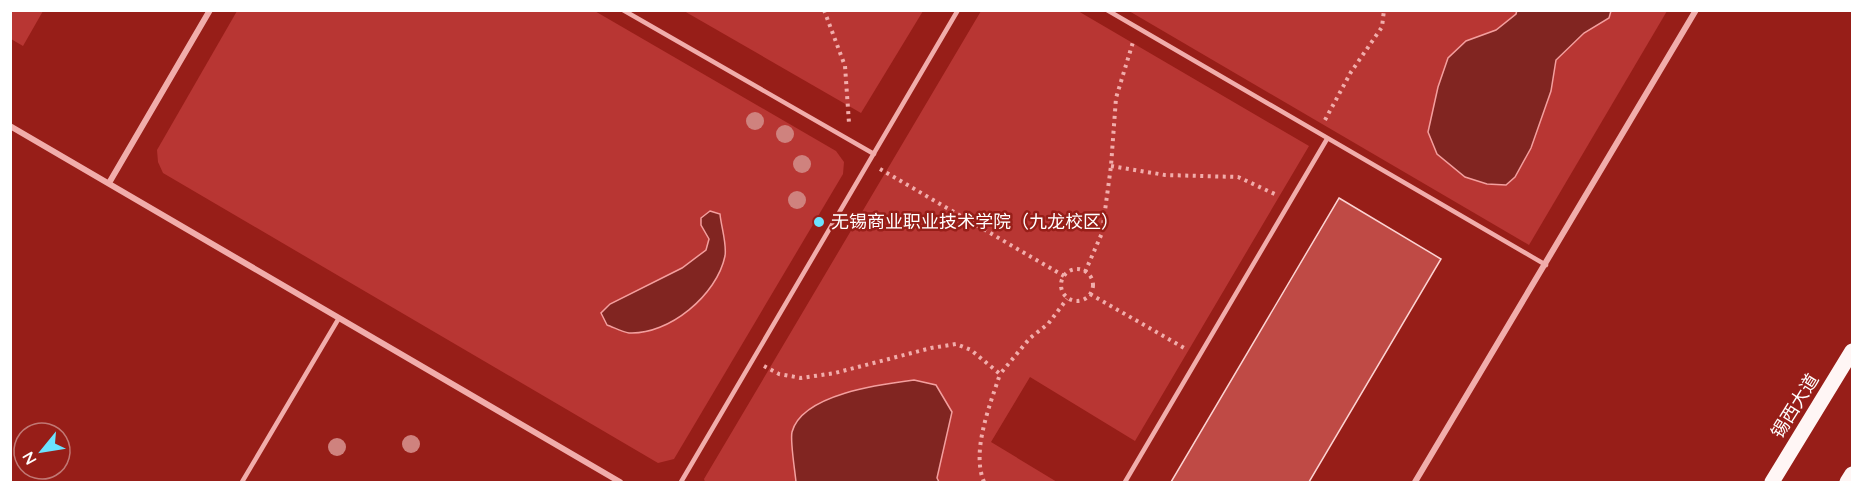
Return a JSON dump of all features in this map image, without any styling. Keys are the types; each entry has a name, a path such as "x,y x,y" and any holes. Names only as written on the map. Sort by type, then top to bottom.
{"main road":[{"name":"锡西大道","path":"1772,483 1852,351"},
{"path":"1847,483 1852,474"}],"street":[{"path":"109,183 210,10"},
{"path":"1415,483 1696,10"},
{"path":"10,126 620,483"}],"lane":[{"path":"623,10 874,154"},
{"path":"681,483 958,10"},
{"path":"1107,10 1546,266"},
{"path":"1125,483 1328,139"},
{"path":"242,483 339,318"}],"path":[{"path":"824,10 845,66 850,140"},
{"path":"1318,133 1351,72 1382,27 1384,10"},
{"path":"1085,272 1102,233 1111,166 1116,98 1137,28"},
{"path":"869,163 1064,276"},
{"path":"1111,166 1165,175 1238,177 1291,201"},
{"path":"1073,270 1085,272 1093,283 1087,298 1078,301 1067,298 1060,288 1064,276 1073,270"},
{"path":"1090,294 1200,357"},
{"path":"984,483 980,474 981,436 1000,374 1030,338 1048,324 1067,298"},
{"path":"753,360 779,374 801,378 835,373 931,348 956,344 971,350 1000,374"}],"shaded area":[{"path":"11,10 43,11 23,46 11,39"},
{"path":"593,10 836,151 844,162 843,174 674,459 658,463 163,173 158,162 157,150 237,11"},
{"path":"923,10 861,113 684,11"},
{"path":"1517,10 1611,11 1609,18 1584,33 1556,60 1551,91 1531,148 1515,177 1506,185 1487,184 1465,177 1437,154 1428,132 1438,87 1448,58 1466,41 1496,30 1516,14"},
{"path":"981,11 1078,11 1309,146 1135,441 1030,377 991,442 1057,482 705,482 704,479"},
{"path":"1129,11 1667,11 1529,245"},
{"path":"710,211 720,214 725,256 720,271 702,298 675,320 644,332 629,333 607,325 601,313 610,304 682,268 706,250 709,239 701,225 701,218"},
{"path":"914,380 936,385 952,412 937,478 939,482 796,482 792,432 799,419 811,408 845,393 883,384"}],"building":[{"path":"1339,198 1441,259 1309,482 1171,482"}],"place":[{"name":"无锡商业职业技术学院（九龙校区）","path":"819,222"}]}
